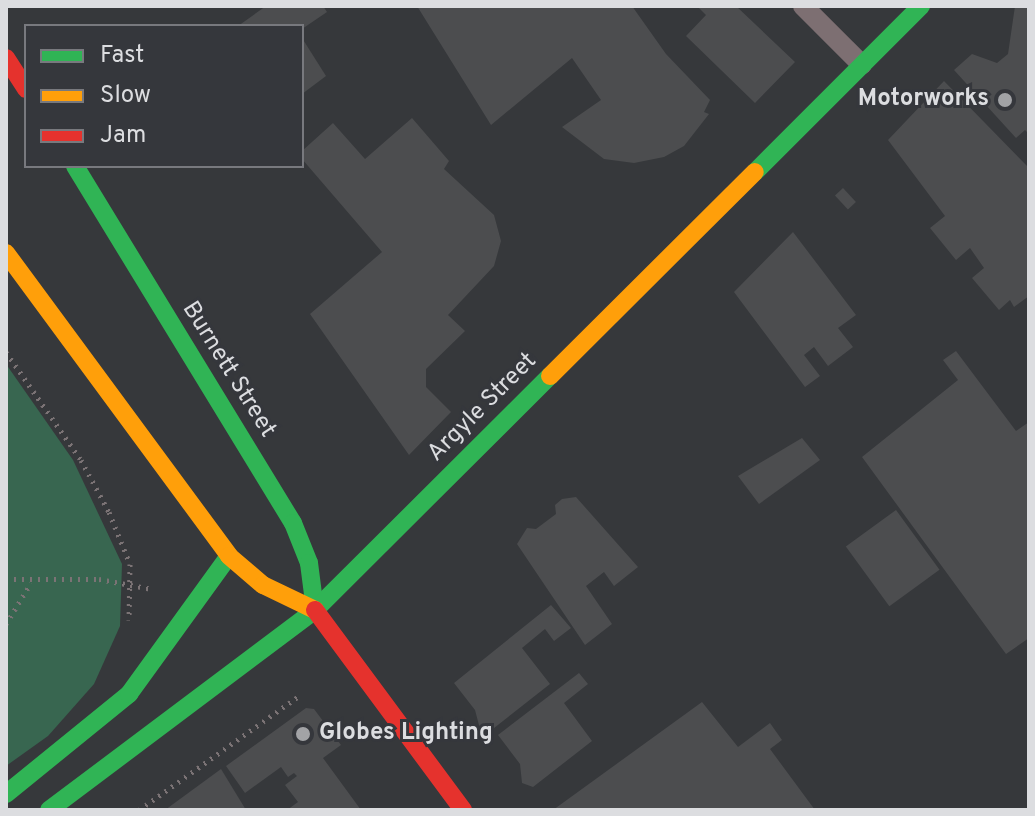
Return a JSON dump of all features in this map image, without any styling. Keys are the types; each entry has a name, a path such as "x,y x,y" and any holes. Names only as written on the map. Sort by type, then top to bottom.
{"main road":[{"name":"Argyle Street","path":"49,810 315,610 921,6"},
{"path":"6,58 24,86"},
{"name":"Burnett Street","path":"76,168 293,523 309,563 315,610"},
{"name":"Burnett Street","path":"6,253 229,556 263,585 315,610 463,810"},
{"path":"6,794 129,694 229,556"}],"lane":[{"path":"803,6 862,65"}],"path":[{"path":"6,352 81,460 109,512 130,564 132,589"},
{"path":"6,579 31,583 99,579 132,589 158,589"},
{"path":"6,624 31,583"},
{"path":"139,810 299,696"}],"green space":[{"path":"6,364 73,460 122,564 120,626 94,684 48,736 6,766"}],"building":[{"path":"266,6 323,6 327,12 304,28 304,24 241,24"},
{"path":"417,6 632,6 666,54 710,100 704,112 709,114 684,146 664,157 634,163 604,159 562,127 601,100 572,58 491,125"},
{"path":"697,6 736,6 795,62 755,103 686,36 706,15"},
{"name":"Motorworks","path":"1015,6 1029,6 1029,134 1025,130 1016,138 954,70 972,54 997,63 1008,54"},
{"path":"304,41 326,76 304,92"},
{"path":"944,81 1029,168 1029,296 1014,307 1010,300 999,310 972,278 984,268 970,248 956,260 930,228 945,216 888,140"},
{"path":"412,118 449,161 444,169 494,215 501,241 494,266 448,315 465,331 426,369 426,387 451,412 409,455 310,314 382,252 304,161 304,149 333,123 365,159"},
{"path":"843,188 856,202 848,209 835,196"},
{"path":"793,232 856,315 838,328 853,347 828,366 814,347 804,355 820,376 805,387 734,292"},
{"path":"956,351 1016,431 1029,422 1029,638 1006,654 862,457 958,380 943,360"},
{"path":"802,438 820,460 759,504 738,476"},
{"path":"576,497 638,567 614,586 604,572 586,586 612,624 585,645 517,544 527,528 536,529 556,514 555,505 562,499"},
{"path":"896,510 939,570 889,606 846,546"},
{"path":"551,605 571,628 554,641 545,629 522,648 550,684 489,732 480,729 475,710 454,683"},
{"path":"579,673 588,684 564,703 592,741 533,787 522,783 520,764 498,735"},
{"path":"702,702 738,747 770,723 782,740 770,749 815,810 553,810"},
{"path":"306,708 314,709 341,745 323,758 361,810 287,810 298,802 285,785 297,776 294,773 288,777 281,767 245,793 226,766"},
{"path":"221,769 246,810 165,810"}],"traffic: fast":[{"path":"755,172 921,6"},
{"path":"76,168 293,523 309,563 315,610"},
{"path":"49,810 315,610 550,376"},
{"path":"6,794 129,694 229,556"}],"traffic: slow":[{"path":"550,376 755,172"},
{"path":"6,253 229,556 263,585 315,610"}],"traffic: jam":[{"path":"6,58 24,86"},
{"path":"315,610 463,810"}],"place":[{"name":"Motorworks","path":"1005,100"},
{"name":"Globes Lighting","path":"303,734"}]}
